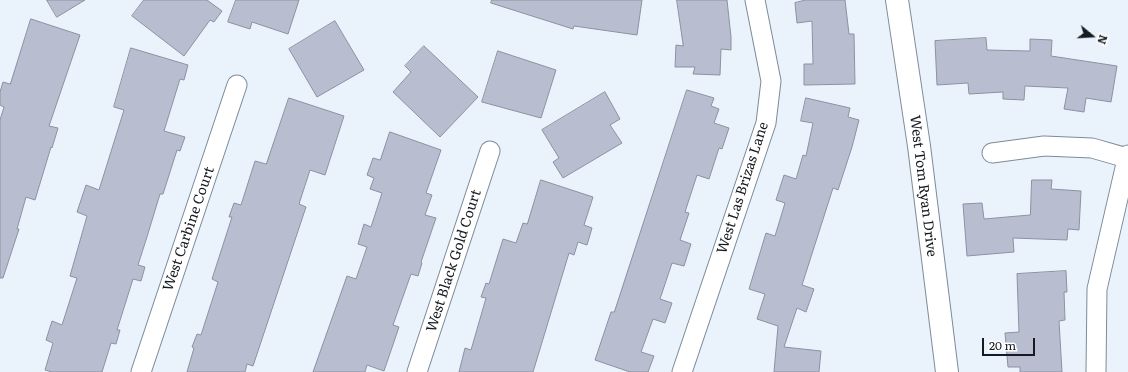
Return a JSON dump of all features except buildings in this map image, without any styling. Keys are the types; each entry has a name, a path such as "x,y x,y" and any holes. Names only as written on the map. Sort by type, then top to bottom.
{"street":[{"name":"West Las Brizas Lane","path":"682,372 766,123 770,81 755,0"},
{"name":"West Tom Ryan Drive","path":"897,0 919,146 947,372"},
{"name":"West Carbine Court","path":"140,372 237,85"},
{"path":"992,153 1044,146 1092,148 1128,156 1096,289 1096,372"},
{"name":"West Black Gold Court","path":"417,372 490,151"}]}
